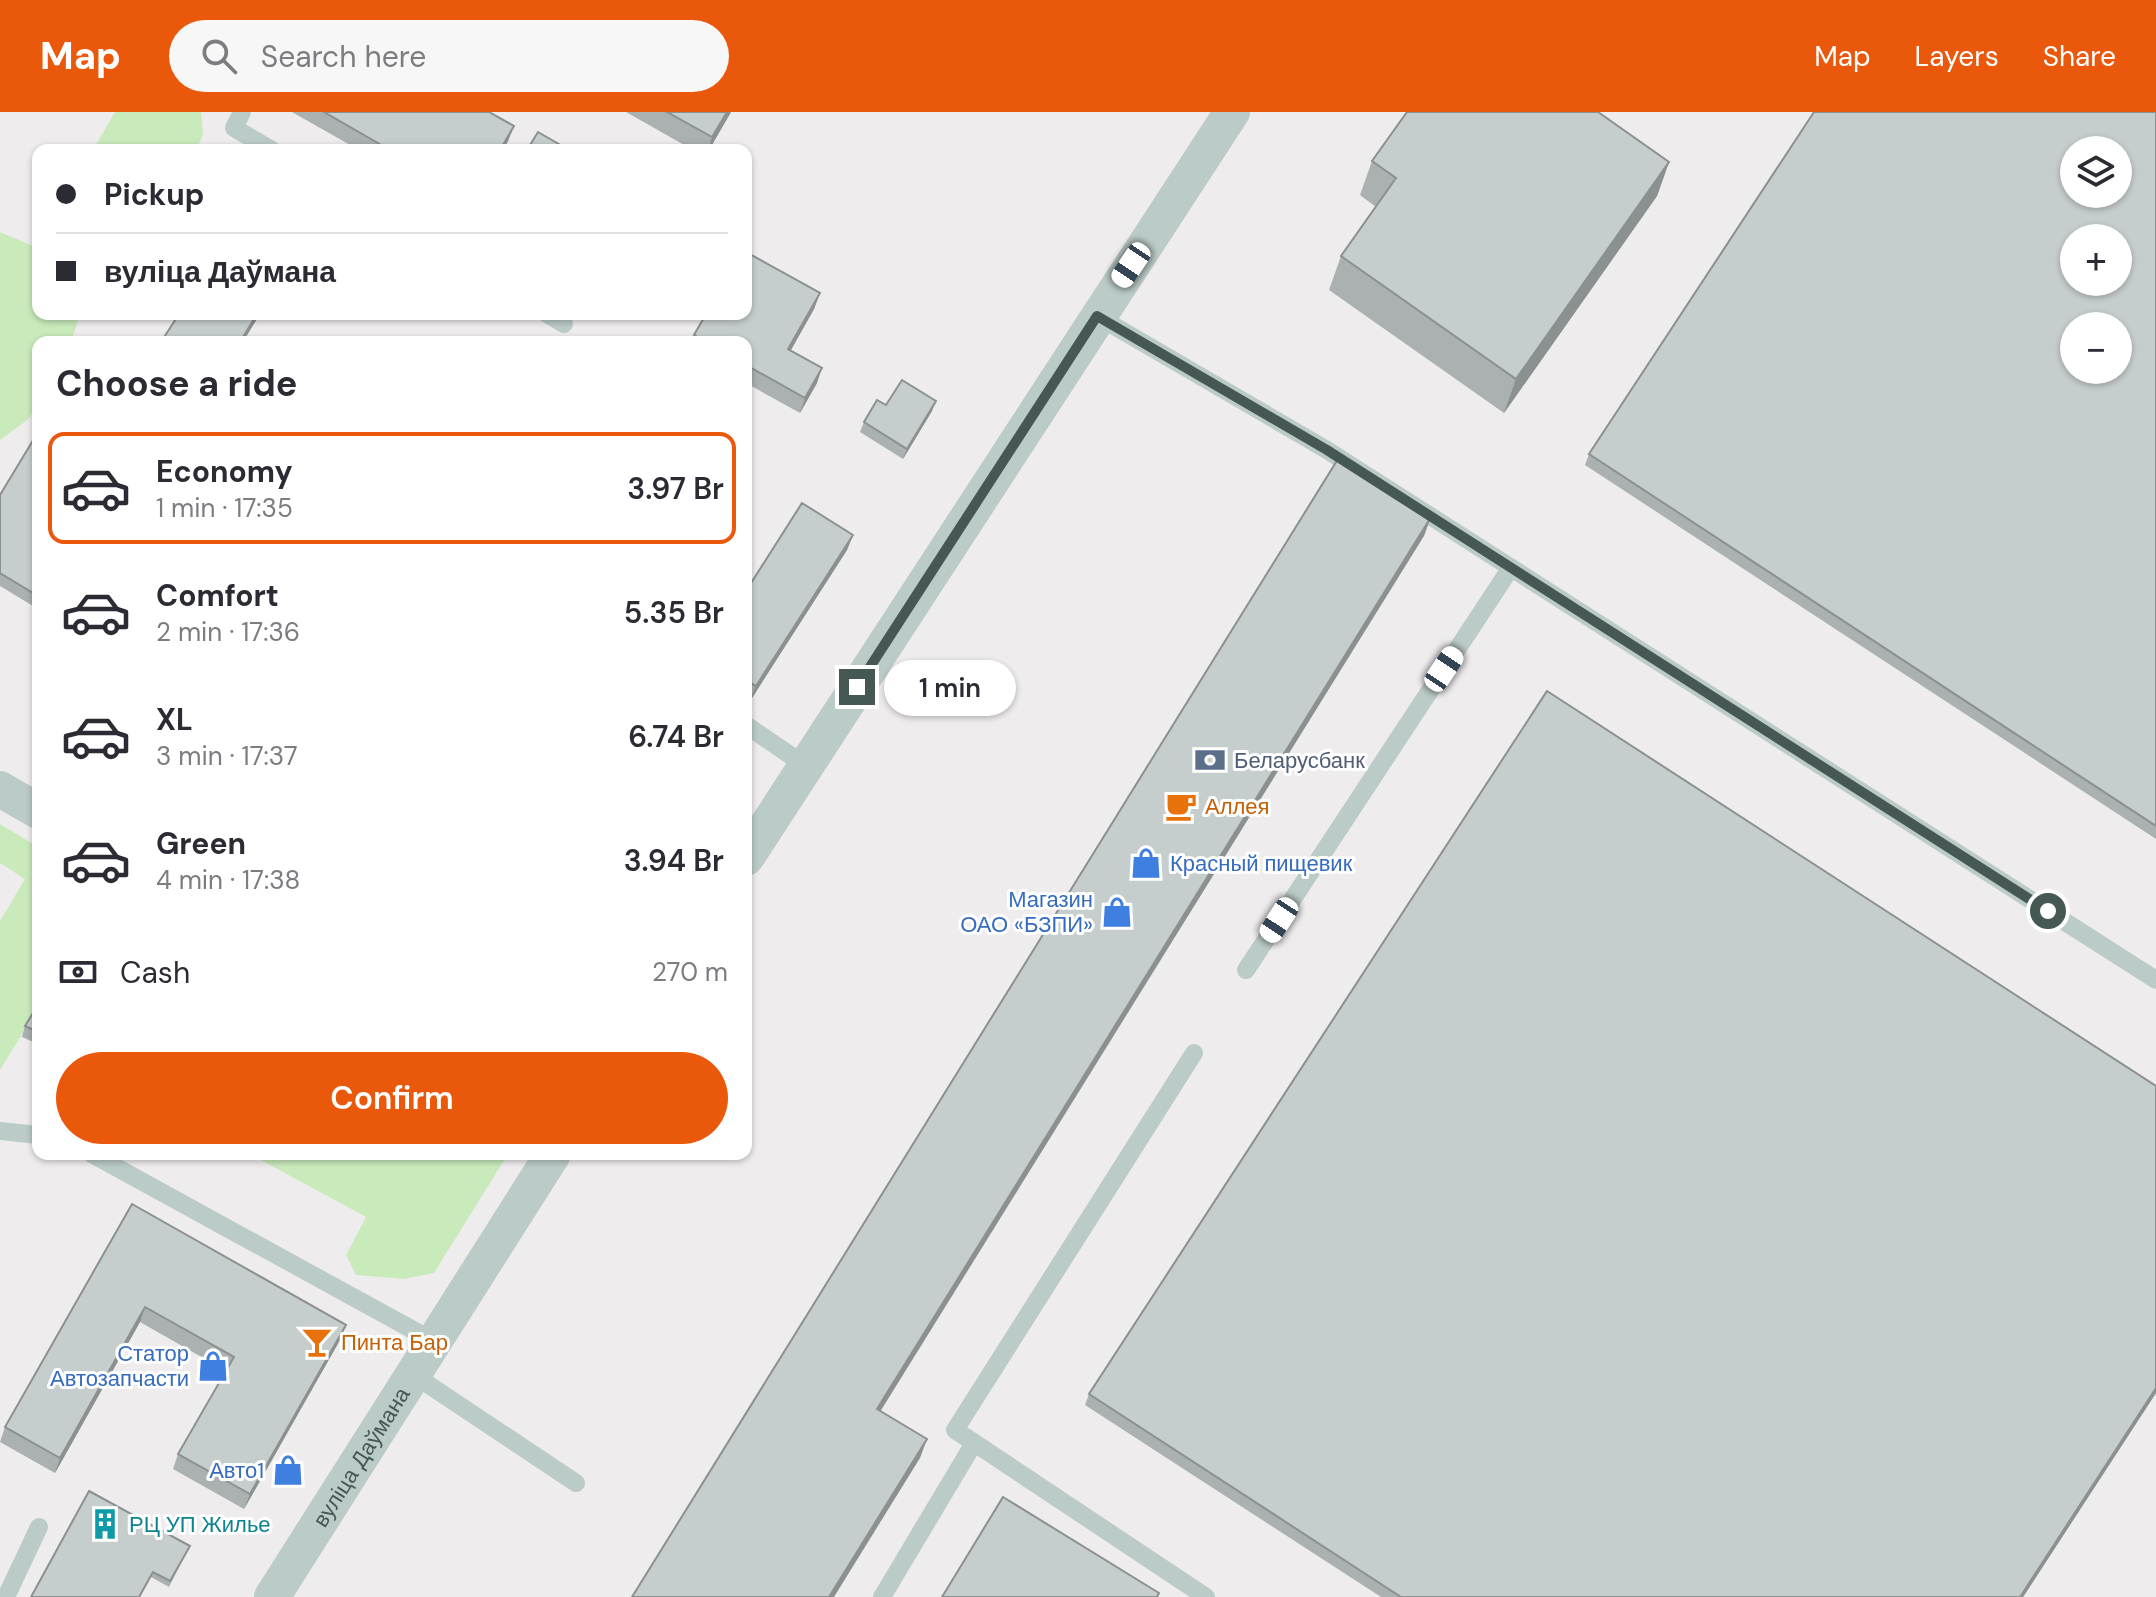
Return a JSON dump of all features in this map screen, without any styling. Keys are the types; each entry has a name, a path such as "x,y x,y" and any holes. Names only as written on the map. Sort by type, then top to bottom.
{"street":[{"path":"752,849 1232,112"},
{"path":"0,789 32,808"},
{"name":"вуліца Даўмана","path":"272,1597 549,1160"}],"lane":[{"path":"242,112 234,128 262,144"},
{"path":"1097,316 1327,450 2156,980"},
{"path":"557,320 564,324"},
{"path":"1246,970 1510,569"},
{"path":"752,729 806,766"},
{"path":"1194,1053 955,1430 1206,1597"},
{"path":"0,1131 32,1134"},
{"path":"103,1160 435,1342"},
{"path":"414,1375 576,1483"},
{"path":"882,1597 974,1443"},
{"path":"6,1597 39,1527"}],"green space":[{"path":"115,112 201,112 203,135 199,144 96,144"},
{"path":"0,232 32,245 32,320 78,320 73,336 32,336 32,414 0,440"},
{"path":"0,824 32,843 32,1018 0,1070 0,921 25,879 0,863"},
{"path":"261,1160 504,1160 434,1273 404,1279 356,1275 346,1255 366,1217"}],"building":[{"path":"324,112 489,112 514,126 504,144 380,144"},
{"path":"667,112 727,112 712,137"},
{"path":"1407,112 1598,112 1669,162 1516,379 1341,256 1396,178 1372,161"},
{"path":"1814,112 2156,112 2156,826 1589,454"},
{"path":"538,132 559,144 531,144"},
{"path":"752,255 820,293 788,349 822,368 805,398 752,368 752,336 694,335 703,320 752,320"},
{"path":"175,320 253,320 244,336 165,336"},
{"path":"902,380 936,401 907,449 864,422 877,400 886,405"},
{"path":"32,442 32,592 0,573 0,495"},
{"path":"1338,459 1431,517 877,1409 927,1439 829,1597 632,1597"},
{"path":"802,503 853,535 756,686 752,684 752,582"},
{"path":"1547,691 2156,1086 2156,1388 2020,1597 1401,1597 1089,1394"},
{"path":"32,1015 32,1029 25,1026"},
{"path":"132,1204 346,1325 250,1494 178,1454 234,1357 145,1307 60,1458 5,1427"},
{"name":"РЦ УП Жилье","path":"89,1491 190,1546 170,1581 153,1572 139,1597 31,1597"},
{"path":"1003,1497 1159,1593 1157,1597 942,1597"}],"place":[{"name":"Беларусбанк","path":"1210,760"},
{"name":"Аллея","path":"1181,806"},
{"name":"Красный пищевик","path":"1146,863"},
{"name":"Магазин ОАО «БЗПИ»","path":"1117,912"},
{"name":"Пинта Бар","path":"317,1342"},
{"name":"Статор Автозапчасти","path":"213,1366"},
{"name":"Авто1","path":"288,1470"},
{"name":"РЦ УП Жилье","path":"105,1524"}],"route":[{"path":"857,687 1097,316 1327,450 2048,911"}]}
